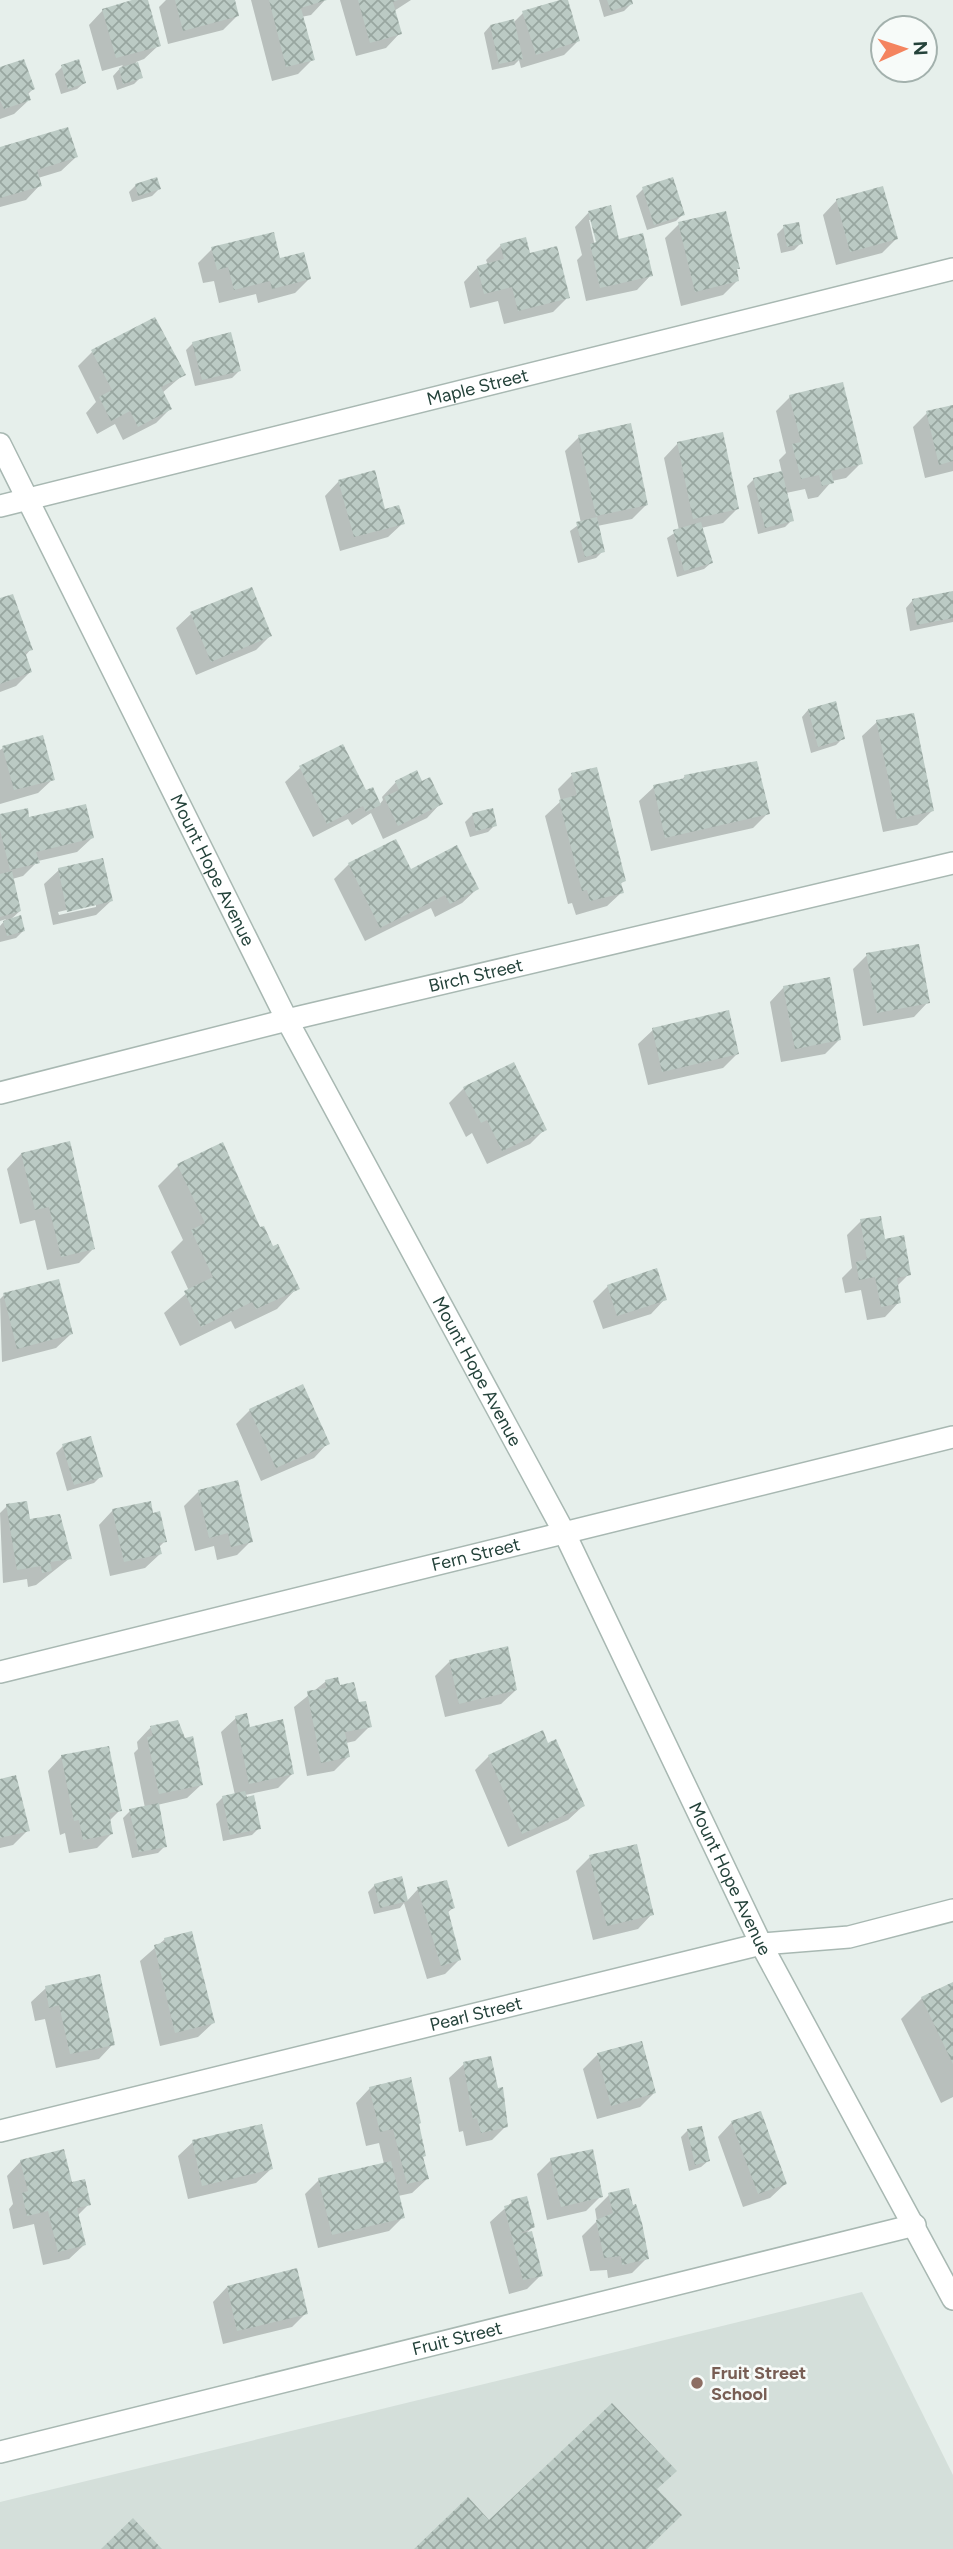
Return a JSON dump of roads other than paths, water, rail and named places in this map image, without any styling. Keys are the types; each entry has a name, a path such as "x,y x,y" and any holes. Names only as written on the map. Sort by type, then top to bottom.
{"street":[{"name":"Maple Street","path":"0,506 953,268"},
{"name":"Mount Hope Avenue","path":"0,444 287,1020 565,1534 761,1944 953,2299"},
{"name":"Birch Street","path":"0,1093 287,1020 953,863"},
{"name":"Fern Street","path":"0,1672 953,1437"},
{"name":"Pearl Street","path":"0,2131 761,1944 849,1937 953,1910"},
{"name":"Fruit Street","path":"0,2452 915,2225"}],"place":[{"name":"Fruit Street School","path":"697,2383"}]}
